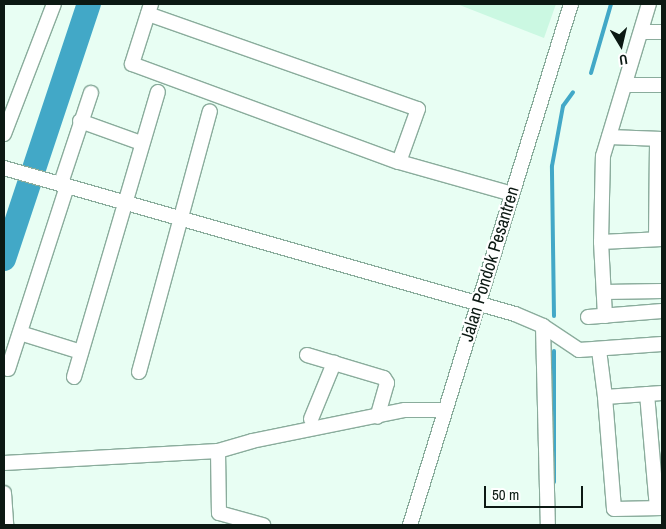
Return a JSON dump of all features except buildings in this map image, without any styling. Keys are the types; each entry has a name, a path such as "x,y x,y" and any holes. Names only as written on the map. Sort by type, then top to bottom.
{"street":[{"path":"4,134 54,4"},
{"name":"Jalan Pondok Pesantren","path":"410,525 443,410 479,303 571,4"},
{"path":"605,316 601,242 602,167 649,4"},
{"path":"399,162 418,109 150,9 132,64 399,162 512,194"},
{"path":"641,32 662,32"},
{"path":"625,85 662,85"},
{"path":"74,377 141,143 158,92"},
{"path":"8,369 64,185 80,121 91,94"},
{"path":"139,372 210,110"},
{"path":"80,121 141,143"},
{"path":"601,242 659,239 660,139 610,137"},
{"path":"4,168 479,303 543,326 574,348 599,350 662,344"},
{"path":"604,292 662,291"},
{"path":"588,317 662,311"},
{"path":"543,326 548,525"},
{"path":"20,333 81,352"},
{"path":"599,350 614,508 659,508 647,394"},
{"path":"307,355 384,378 387,383 377,417"},
{"path":"311,419 334,363"},
{"path":"604,397 662,393"},
{"path":"4,463 10,460 218,452 268,438 414,410 443,410"},
{"path":"218,452 219,513 263,525"},
{"path":"4,492 6,525"}],"shaded area":[{"path":"457,4 556,4 544,38"}],"waterway":[{"path":"4,259 89,4"},
{"path":"591,73 611,4"},
{"path":"554,316 552,166 563,106 573,92"},
{"path":"554,351 554,482"}]}
